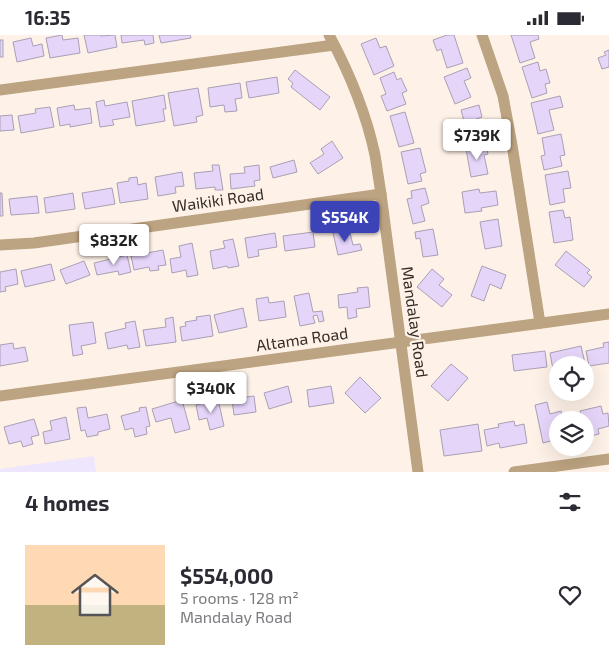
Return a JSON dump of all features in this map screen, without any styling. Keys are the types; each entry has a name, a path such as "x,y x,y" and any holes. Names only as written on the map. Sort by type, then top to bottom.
{"street":[{"path":"482,35 503,97 540,323"},
{"path":"0,90 331,40"},
{"name":"Mandalay Road","path":"331,40 350,78 364,115 375,154 418,472"},
{"name":"Waikiki Road","path":"0,245 34,243 381,194"},
{"name":"Altama Road","path":"0,396 609,314"},
{"path":"514,472 559,469 609,459"}],"shaded area":[{"path":"94,456 96,472 0,472 0,469"}],"building":[{"path":"62,35 63,40 78,38 80,53 50,58 46,38"},
{"path":"84,35 115,35 117,47 88,53"},
{"path":"121,35 153,35 154,43 145,45 144,40 122,43"},
{"path":"159,35 190,35 191,38 161,43"},
{"path":"447,35 454,35 463,63 447,68 441,49 437,51 433,40"},
{"path":"511,35 538,35 539,39 530,42 535,58 520,63"},
{"path":"31,38 33,46 42,44 44,56 17,62 13,42"},
{"path":"376,38 380,48 386,46 394,66 374,75 361,44"},
{"path":"0,40 3,40 3,57 0,57"},
{"path":"609,50 609,67 602,69 598,58 606,55 604,52"},
{"path":"538,62 540,71 546,69 550,83 545,84 547,93 532,98 522,67"},
{"path":"467,68 471,78 464,81 471,97 455,104 444,77"},
{"path":"295,70 330,97 320,110 291,87 293,83 288,79"},
{"path":"394,72 397,80 401,78 407,91 402,93 406,104 387,111 381,96 386,94 380,78"},
{"path":"277,77 279,93 249,98 246,82"},
{"path":"240,83 242,98 235,99 237,111 225,112 224,105 210,107 208,88"},
{"path":"198,88 203,115 196,117 197,122 174,126 168,93"},
{"path":"164,95 166,109 163,109 165,121 136,126 132,101"},
{"path":"560,96 563,107 549,110 554,130 538,134 531,103"},
{"path":"104,100 105,106 127,102 130,117 112,120 114,125 100,127 96,102"},
{"path":"74,105 75,110 90,108 92,123 70,127 70,124 60,126 57,108"},
{"path":"479,105 482,117 476,119 481,136 468,140 465,129 461,130 459,122 464,121 461,110"},
{"path":"50,107 54,127 21,133 18,116 36,113 35,109"},
{"path":"405,112 414,143 399,147 390,116"},
{"path":"12,115 14,130 0,131 0,116"},
{"path":"561,134 565,155 560,156 562,166 544,170 541,156 545,155 542,138"},
{"path":"332,141 343,158 318,174 310,163 324,154 321,149"},
{"path":"486,145 488,154 484,155 488,174 471,177 466,149"},
{"path":"420,148 426,172 420,174 422,181 408,184 401,152"},
{"path":"294,160 297,172 273,178 270,167"},
{"path":"212,165 219,165 223,190 215,190 215,187 196,189 194,173 213,171"},
{"path":"259,165 260,180 254,181 255,186 231,189 230,174 245,173 244,167"},
{"path":"568,171 571,188 563,189 565,202 550,205 545,175"},
{"path":"182,172 184,186 175,187 176,193 158,196 155,177"},
{"path":"137,177 138,185 146,183 148,199 120,203 117,183 129,181 129,178"},
{"path":"112,188 115,204 85,209 82,193"},
{"path":"425,188 429,203 421,206 425,221 413,224 407,199 412,198 411,191"},
{"path":"479,189 480,193 496,191 498,205 481,208 482,211 465,213 462,192"},
{"path":"0,193 2,193 3,216 0,216"},
{"path":"73,193 75,209 46,213 44,198"},
{"path":"37,196 39,213 11,215 9,199"},
{"path":"563,210 565,218 570,217 573,240 554,243 549,212"},
{"path":"498,219 502,246 485,249 480,222"},
{"path":"349,229 353,245 360,244 362,250 338,255 333,233"},
{"path":"433,229 438,255 423,257 420,238 416,239 415,232"},
{"path":"313,232 315,247 285,251 283,236"},
{"path":"275,233 277,247 258,250 259,256 248,258 245,238"},
{"path":"233,239 239,266 213,269 210,251 225,248 223,241"},
{"path":"192,243 198,275 187,277 186,270 172,273 170,259 181,257 179,246"},
{"path":"163,250 166,265 158,266 159,270 150,271 149,267 134,270 131,256"},
{"path":"566,251 590,270 587,273 592,277 584,287 555,265"},
{"path":"127,255 131,272 119,275 118,271 97,275 94,263"},
{"path":"84,261 90,275 66,284 60,270"},
{"path":"51,264 55,280 25,287 21,271"},
{"path":"482,266 506,275 501,289 490,284 484,301 471,296"},
{"path":"16,269 18,284 5,287 6,291 0,292 0,272"},
{"path":"432,269 444,279 439,285 452,295 442,307 417,287"},
{"path":"368,287 370,307 356,309 357,317 348,319 347,307 339,308 338,295 358,292 357,288"},
{"path":"309,293 313,312 322,311 324,321 319,322 317,315 313,316 315,323 300,326 294,296"},
{"path":"268,297 269,303 284,301 286,317 259,321 256,299"},
{"path":"243,308 247,327 219,333 214,315"},
{"path":"210,315 213,336 182,341 180,327 186,326 185,322 197,320 196,317"},
{"path":"173,317 176,342 146,346 143,330 166,327 165,319"},
{"path":"135,321 140,347 128,349 127,345 108,349 105,333 126,328 125,323"},
{"path":"93,322 96,343 81,346 83,354 73,356 69,325"},
{"path":"609,342 609,363 594,365 594,356 587,356 586,351 604,347 603,343"},
{"path":"13,343 14,349 25,347 28,361 0,366 0,345"},
{"path":"581,346 583,356 551,356 550,353"},
{"path":"545,351 547,367 514,371 512,355"},
{"path":"451,364 468,378 448,401 431,386"},
{"path":"360,377 381,398 365,413 345,393"},
{"path":"288,386 292,402 269,409 264,393"},
{"path":"331,386 334,403 309,407 307,390"},
{"path":"254,396 256,412 234,415 232,399"},
{"path":"218,399 224,426 210,430 207,418 199,420 196,405"},
{"path":"182,400 190,429 175,433 171,418 156,422 152,409"},
{"path":"547,402 549,411 549,441 543,443 535,405"},
{"path":"601,406 603,414 608,413 609,426 598,429 599,434 594,435 594,411 580,411"},
{"path":"86,407 88,418 107,414 110,429 98,432 98,435 87,437 85,430 81,431 77,408"},
{"path":"146,407 150,426 146,427 147,434 135,437 133,428 125,430 121,416 140,411 139,408"},
{"path":"66,417 70,439 45,444 43,432 52,430 50,421"},
{"path":"34,419 39,435 31,437 33,444 23,447 21,441 9,444 4,427"},
{"path":"514,421 515,426 524,424 527,443 500,448 499,443 487,446 484,430 499,427 498,424"},
{"path":"478,424 482,451 444,456 440,430"}]}
